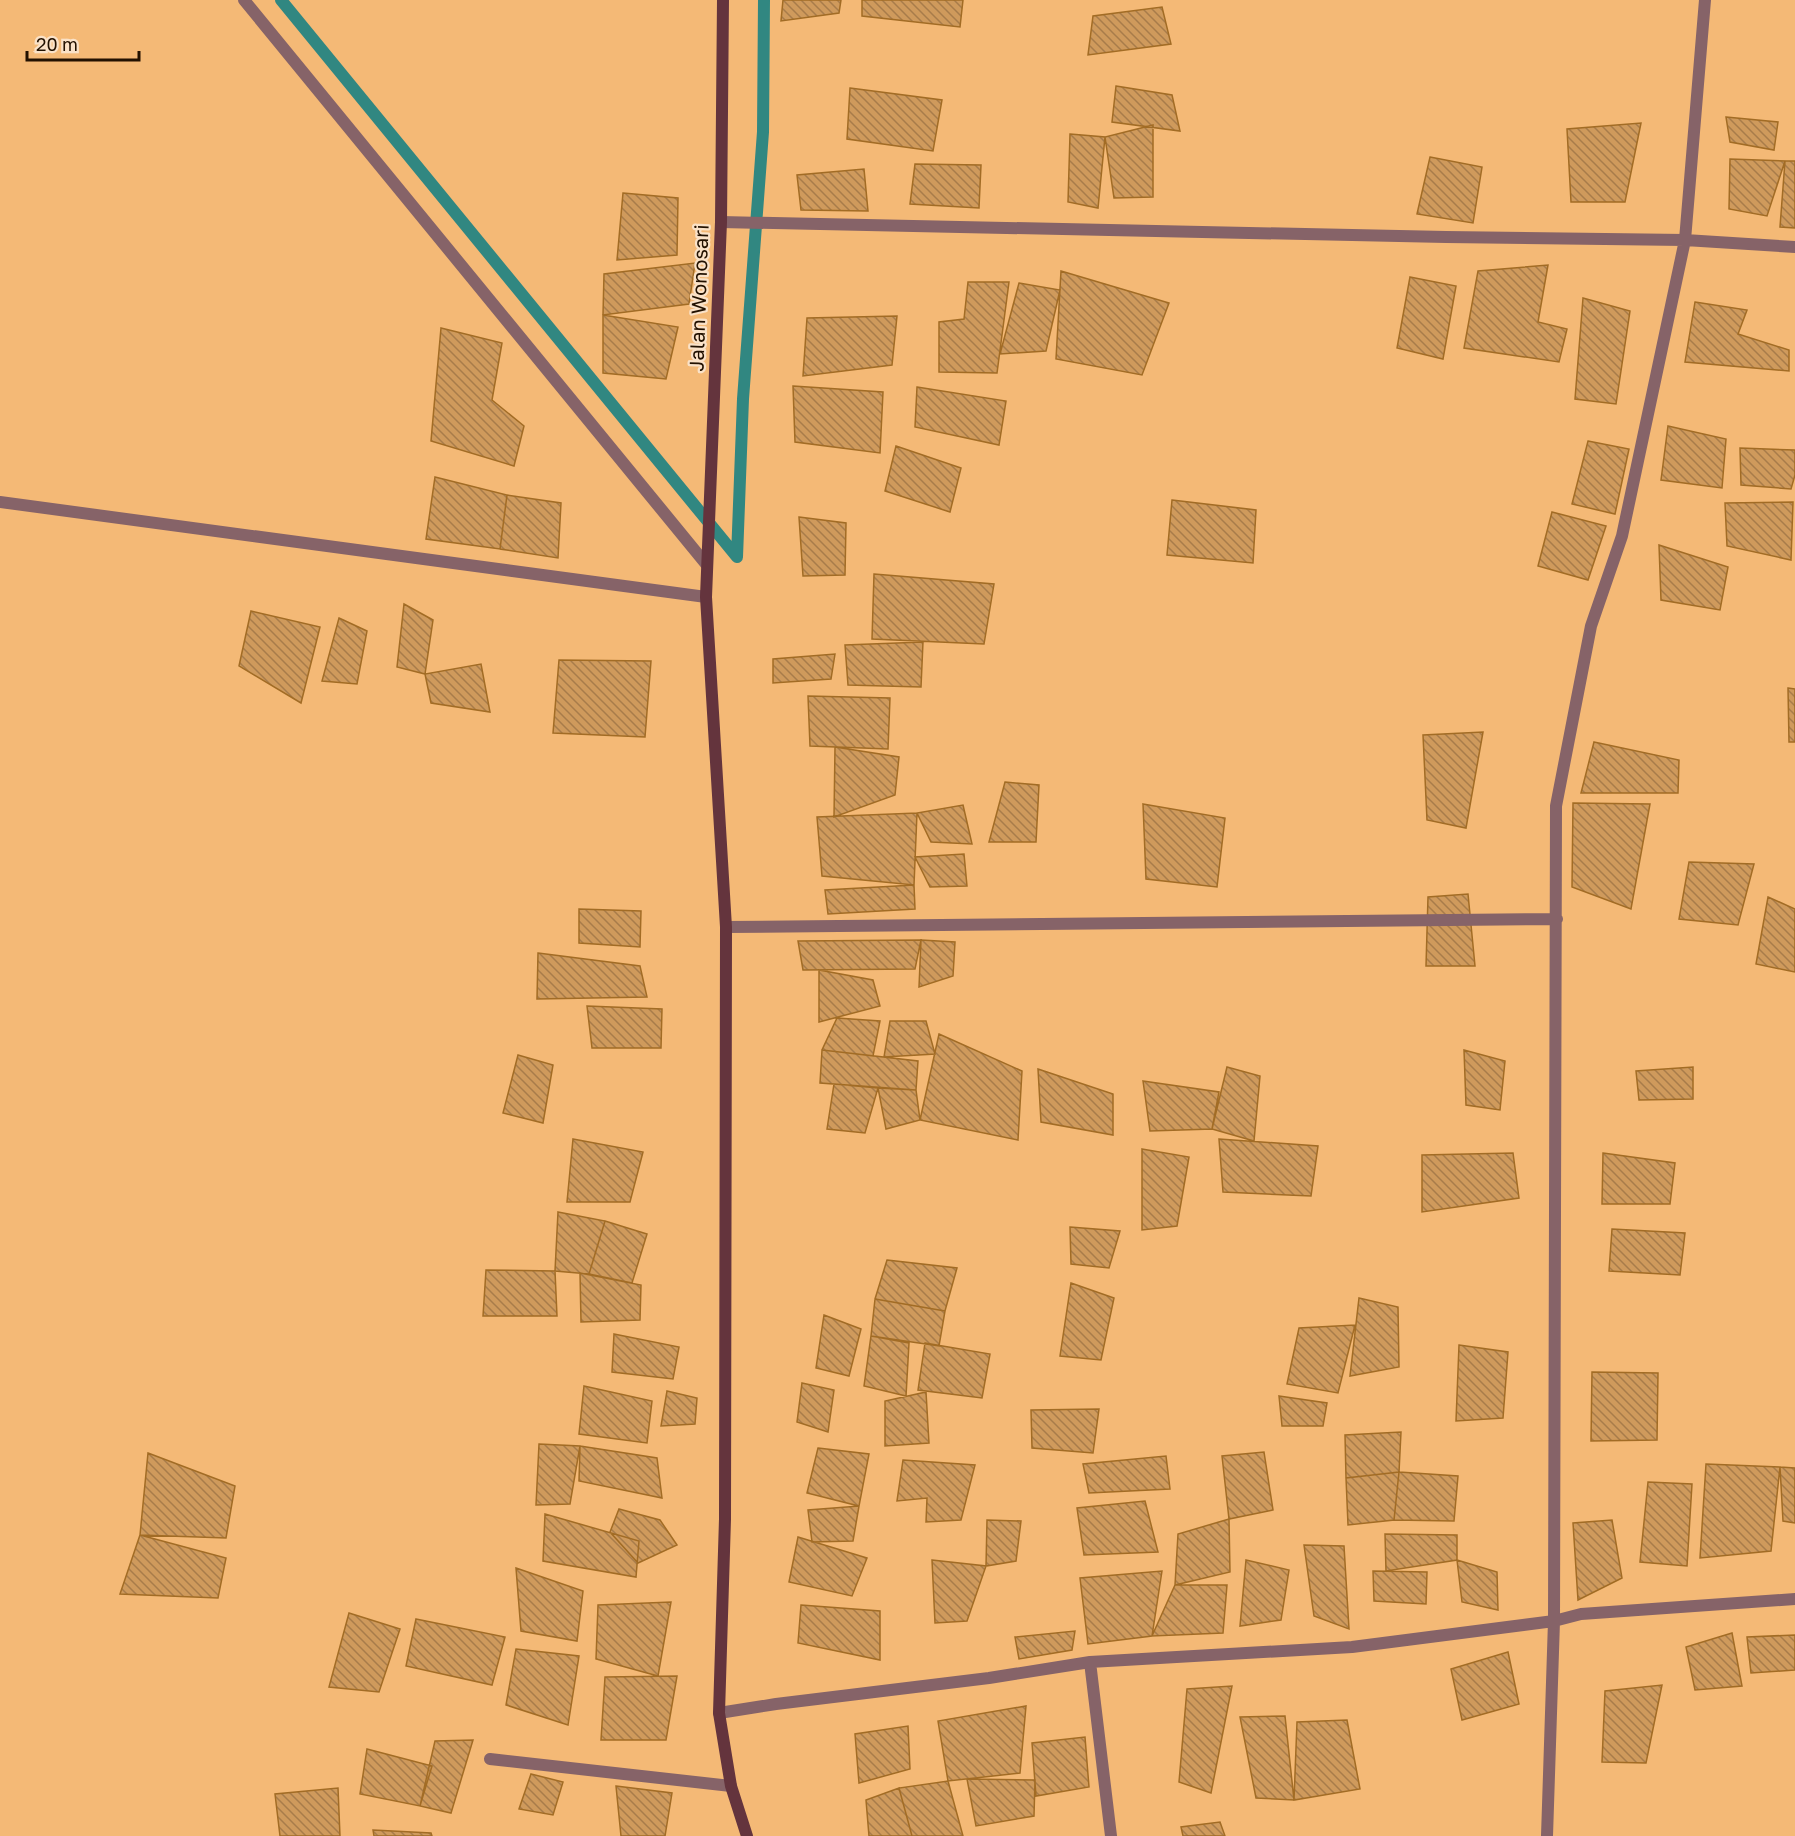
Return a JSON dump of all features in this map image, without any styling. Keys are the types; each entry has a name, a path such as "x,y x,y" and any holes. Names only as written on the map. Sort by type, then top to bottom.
{"street":[{"path":"244,0 706,564"},
{"name":"Jalan Wonosari","path":"723,0 721,222 706,541 706,597 726,927 725,1519 719,1713 731,1786 747,1836"},
{"path":"1547,1836 1554,1621 1556,806 1591,626 1622,536 1685,240 1705,0"},
{"path":"721,222 772,221 1434,237 1685,240 1795,247"},
{"path":"0,502 706,597"},
{"path":"726,927 1557,918"},
{"path":"719,1713 989,1678 1090,1662 1352,1647 1554,1621 1581,1614 1795,1599"},
{"path":"1090,1662 1111,1836"},
{"path":"490,1759 731,1786"}],"building":[{"path":"783,0 841,0 839,13 781,21"},
{"path":"862,0 963,0 960,27 862,16"},
{"path":"1162,7 1171,44 1088,55 1093,16"},
{"path":"1116,86 1172,95 1180,131 1112,122"},
{"path":"850,88 942,100 933,151 847,139"},
{"path":"1726,117 1778,122 1774,150 1730,142"},
{"path":"1641,123 1625,202 1571,202 1567,129"},
{"path":"1153,125 1153,197 1114,198 1105,137"},
{"path":"1070,134 1105,137 1098,208 1068,202"},
{"path":"1430,157 1482,167 1473,223 1417,214"},
{"path":"1730,159 1785,161 1767,216 1729,209"},
{"path":"1785,161 1795,161 1795,228 1780,227"},
{"path":"915,164 981,165 979,208 910,204"},
{"path":"864,169 868,211 801,210 797,175"},
{"path":"623,193 678,198 677,255 617,260"},
{"path":"695,263 689,304 603,315 604,274"},
{"path":"1548,265 1538,322 1567,329 1559,362 1464,348 1478,271"},
{"path":"1061,271 1169,303 1142,375 1056,359"},
{"path":"1410,277 1456,286 1443,359 1397,348"},
{"path":"968,282 1009,282 997,373 939,372 939,322 964,319"},
{"path":"1019,283 1060,290 1046,351 1000,354"},
{"path":"1583,298 1630,311 1616,404 1575,399"},
{"path":"1695,302 1747,310 1738,334 1789,350 1789,371 1685,362"},
{"path":"603,315 678,327 666,379 603,373"},
{"path":"897,316 892,365 803,376 807,318"},
{"path":"441,328 502,343 492,400 524,426 514,466 431,441"},
{"path":"793,386 883,392 880,453 795,442"},
{"path":"917,387 1006,401 999,445 915,427"},
{"path":"1668,426 1726,439 1722,488 1661,480"},
{"path":"1588,441 1629,449 1615,514 1572,504"},
{"path":"896,446 961,468 950,512 885,491"},
{"path":"1740,448 1795,450 1795,475 1791,489 1741,485"},
{"path":"435,477 507,495 500,549 426,539"},
{"path":"507,495 561,503 558,558 500,549"},
{"path":"1172,500 1256,510 1253,563 1167,555"},
{"path":"1793,502 1791,560 1727,546 1725,503"},
{"path":"1552,512 1606,526 1588,580 1538,566"},
{"path":"799,517 846,523 845,575 803,576"},
{"path":"1659,545 1728,567 1720,610 1661,600"},
{"path":"874,574 994,584 984,644 872,639"},
{"path":"404,604 433,620 425,674 397,667"},
{"path":"251,611 320,627 301,703 239,666"},
{"path":"339,618 367,631 357,684 322,681"},
{"path":"923,642 921,687 848,685 845,645"},
{"path":"835,654 831,679 773,683 773,659"},
{"path":"559,660 651,661 645,737 553,733"},
{"path":"481,664 490,712 431,703 425,674"},
{"path":"1788,688 1795,689 1795,742 1789,742"},
{"path":"808,696 890,698 888,749 810,746"},
{"path":"1483,732 1466,828 1427,820 1423,735"},
{"path":"1594,742 1679,760 1678,793 1581,793"},
{"path":"835,747 899,757 895,795 834,817"},
{"path":"1005,782 1039,785 1036,842 989,842"},
{"path":"1573,803 1650,804 1631,909 1572,887"},
{"path":"1143,804 1225,818 1217,887 1146,879"},
{"path":"963,805 972,844 931,842 917,813"},
{"path":"917,813 914,885 822,876 817,817"},
{"path":"964,854 967,886 930,887 915,857"},
{"path":"1689,862 1754,864 1738,925 1679,919"},
{"path":"914,885 915,909 828,914 825,890"},
{"path":"1468,894 1475,966 1426,966 1428,897"},
{"path":"1768,897 1795,909 1795,972 1756,964"},
{"path":"579,909 641,911 640,947 579,943"},
{"path":"921,940 915,969 803,970 798,941"},
{"path":"921,940 955,942 953,976 919,987"},
{"path":"538,953 640,966 647,997 537,999"},
{"path":"819,970 873,980 880,1006 819,1022"},
{"path":"587,1006 662,1009 661,1048 592,1048"},
{"path":"837,1018 880,1021 873,1056 822,1050"},
{"path":"890,1021 926,1021 935,1054 884,1057"},
{"path":"939,1034 1022,1071 1018,1140 920,1120"},
{"path":"822,1050 918,1061 916,1090 820,1083"},
{"path":"1464,1050 1505,1061 1500,1110 1466,1105"},
{"path":"518,1055 553,1065 543,1123 503,1113"},
{"path":"1227,1067 1260,1076 1254,1141 1212,1129"},
{"path":"1693,1067 1693,1099 1639,1100 1636,1071"},
{"path":"1038,1069 1113,1094 1113,1135 1041,1122"},
{"path":"1143,1081 1219,1092 1212,1129 1150,1131"},
{"path":"834,1084 878,1088 865,1133 827,1129"},
{"path":"878,1088 916,1090 920,1120 886,1129"},
{"path":"573,1139 643,1152 630,1202 567,1202"},
{"path":"1219,1139 1318,1146 1311,1196 1223,1192"},
{"path":"1142,1149 1189,1157 1177,1226 1142,1230"},
{"path":"1513,1153 1519,1198 1422,1212 1422,1155"},
{"path":"1603,1153 1675,1163 1670,1204 1602,1204"},
{"path":"558,1212 605,1221 589,1274 555,1271"},
{"path":"605,1221 647,1234 632,1283 589,1274"},
{"path":"1070,1227 1120,1231 1109,1268 1071,1264"},
{"path":"1612,1229 1685,1233 1680,1275 1609,1271"},
{"path":"887,1260 957,1268 945,1311 875,1299"},
{"path":"486,1270 555,1271 557,1316 483,1316"},
{"path":"580,1273 641,1285 640,1320 581,1322"},
{"path":"1071,1283 1114,1298 1101,1360 1060,1356"},
{"path":"1359,1298 1398,1307 1399,1367 1350,1376"},
{"path":"875,1299 945,1311 939,1346 871,1336"},
{"path":"824,1315 861,1329 849,1376 816,1368"},
{"path":"1355,1325 1338,1393 1287,1384 1299,1328"},
{"path":"614,1334 679,1347 673,1379 612,1372"},
{"path":"871,1336 909,1343 906,1396 864,1386"},
{"path":"925,1343 990,1354 982,1398 918,1390"},
{"path":"1459,1345 1508,1352 1503,1418 1456,1421"},
{"path":"1592,1372 1658,1373 1657,1440 1591,1441"},
{"path":"802,1383 834,1390 828,1432 797,1422"},
{"path":"584,1386 652,1401 647,1443 579,1434"},
{"path":"667,1391 697,1398 695,1424 661,1426"},
{"path":"926,1392 929,1443 885,1446 885,1401"},
{"path":"1279,1396 1327,1403 1323,1426 1282,1426"},
{"path":"1099,1409 1093,1453 1032,1448 1031,1410"},
{"path":"1401,1432 1399,1472 1346,1478 1345,1435"},
{"path":"539,1444 580,1446 570,1504 536,1505"},
{"path":"580,1446 657,1458 662,1498 579,1481"},
{"path":"818,1448 869,1454 859,1506 807,1493"},
{"path":"1264,1452 1273,1510 1229,1519 1222,1456"},
{"path":"148,1453 235,1486 226,1538 140,1535"},
{"path":"1166,1456 1170,1489 1089,1493 1083,1464"},
{"path":"903,1460 975,1465 961,1520 926,1522 927,1498 897,1501"},
{"path":"1706,1464 1780,1467 1771,1551 1700,1558"},
{"path":"1780,1467 1795,1468 1795,1523 1783,1521"},
{"path":"1399,1472 1394,1520 1348,1525 1346,1478"},
{"path":"1399,1472 1458,1476 1454,1521 1394,1520"},
{"path":"1648,1482 1692,1484 1687,1566 1640,1562"},
{"path":"1145,1501 1158,1552 1084,1555 1077,1508"},
{"path":"859,1506 853,1541 812,1542 808,1510"},
{"path":"619,1509 660,1520 677,1545 638,1563 610,1532"},
{"path":"545,1514 639,1541 636,1577 543,1561"},
{"path":"1229,1519 1230,1572 1175,1585 1178,1534"},
{"path":"987,1520 1021,1521 1016,1561 986,1566"},
{"path":"1612,1520 1622,1578 1578,1600 1573,1523"},
{"path":"1385,1534 1457,1535 1457,1560 1386,1571"},
{"path":"140,1535 226,1558 218,1598 120,1594"},
{"path":"798,1537 867,1558 852,1596 789,1582"},
{"path":"1304,1545 1344,1546 1349,1629 1314,1616"},
{"path":"932,1560 986,1566 967,1621 935,1623"},
{"path":"1246,1560 1289,1570 1281,1620 1240,1626"},
{"path":"1457,1560 1497,1572 1498,1610 1462,1602"},
{"path":"516,1568 583,1591 577,1641 521,1631"},
{"path":"1162,1571 1152,1636 1088,1644 1080,1578"},
{"path":"1373,1571 1427,1572 1426,1604 1374,1601"},
{"path":"1175,1585 1227,1585 1223,1633 1152,1636"},
{"path":"671,1602 658,1676 596,1659 598,1605"},
{"path":"801,1605 880,1611 880,1660 798,1643"},
{"path":"349,1613 400,1629 379,1692 329,1687"},
{"path":"416,1619 505,1637 492,1685 406,1666"},
{"path":"1075,1631 1072,1650 1019,1659 1015,1637"},
{"path":"1732,1633 1742,1686 1695,1690 1686,1647"},
{"path":"1795,1635 1795,1670 1751,1673 1747,1637"},
{"path":"516,1649 579,1656 568,1725 506,1705"},
{"path":"1508,1652 1519,1704 1462,1720 1451,1669"},
{"path":"677,1676 666,1740 601,1740 605,1677"},
{"path":"1662,1685 1646,1763 1602,1762 1605,1691"},
{"path":"1232,1686 1211,1793 1179,1782 1187,1689"},
{"path":"1026,1706 1020,1773 948,1781 938,1721"},
{"path":"1285,1716 1294,1800 1256,1798 1240,1717"},
{"path":"1347,1720 1360,1789 1294,1800 1297,1722"},
{"path":"908,1726 910,1769 859,1783 855,1734"},
{"path":"1085,1737 1089,1787 1036,1796 1032,1743"},
{"path":"473,1740 451,1813 420,1806 435,1741"},
{"path":"367,1749 432,1766 420,1806 360,1794"},
{"path":"531,1774 563,1782 553,1815 519,1809"},
{"path":"967,1779 1035,1780 1034,1816 976,1826"},
{"path":"948,1781 963,1836 912,1836 899,1788"},
{"path":"616,1786 672,1793 665,1836 621,1836"},
{"path":"338,1788 340,1836 280,1836 275,1794"},
{"path":"899,1788 912,1836 869,1836 866,1800"},
{"path":"1220,1822 1225,1836 1183,1836 1181,1827"},
{"path":"373,1830 431,1833 432,1836 374,1836"}],"waterway":[{"path":"281,0 737,557"},
{"path":"737,557 743,399 763,132 764,0"}]}
